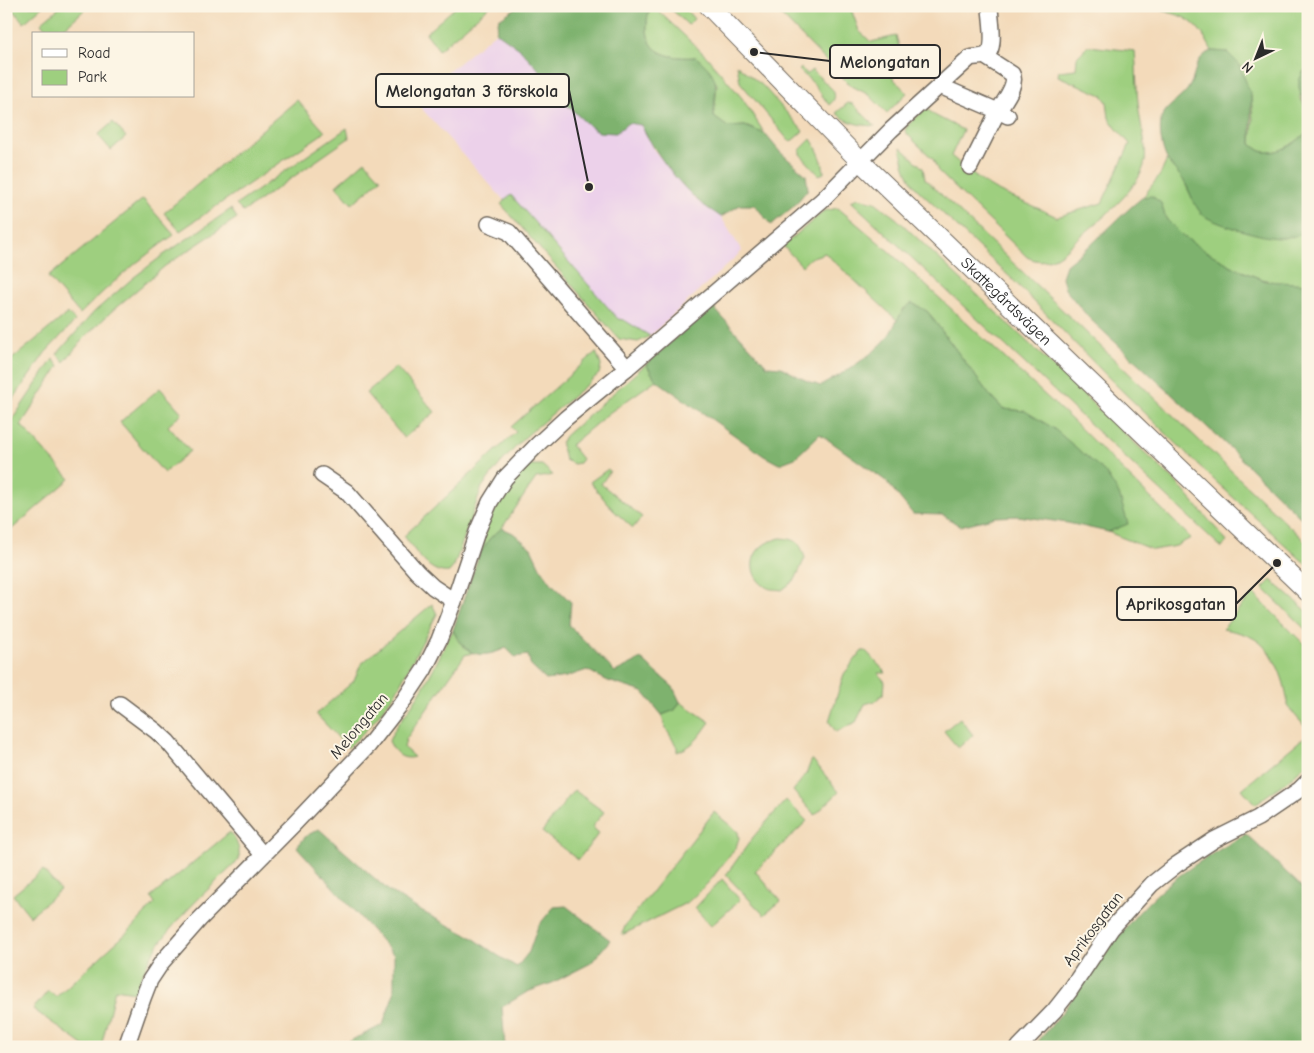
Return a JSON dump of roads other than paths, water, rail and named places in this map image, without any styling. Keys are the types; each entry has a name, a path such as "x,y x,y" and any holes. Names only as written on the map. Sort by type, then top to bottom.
{"street":[{"name":"Skattegårdsvägen","path":"709,6 860,161 1308,592"},
{"path":"970,167 1003,113 1015,78 1012,74 984,56 991,50 992,46 990,6"},
{"name":"Melongatan","path":"126,1047 150,980 162,962 199,920 369,744 404,700 424,670 439,640 454,601 477,532 490,502 505,478 566,418 822,200 891,130 970,58 984,56"},
{"path":"940,86 1003,113"},
{"path":"489,224 509,232 627,368"},
{"path":"322,475 347,492 417,572 433,587 454,601"},
{"path":"120,704 168,742 263,855"},
{"name":"Aprikosgatan","path":"1019,1047 1054,1011 1111,929 1152,884 1176,865 1214,840 1258,818 1308,781"}],"place":[{"name":"Melongatan","path":"754,52"},
{"name":"Melongatan 3 förskola","path":"589,187"},
{"name":"Aprikosgatan","path":"1277,563"}]}
